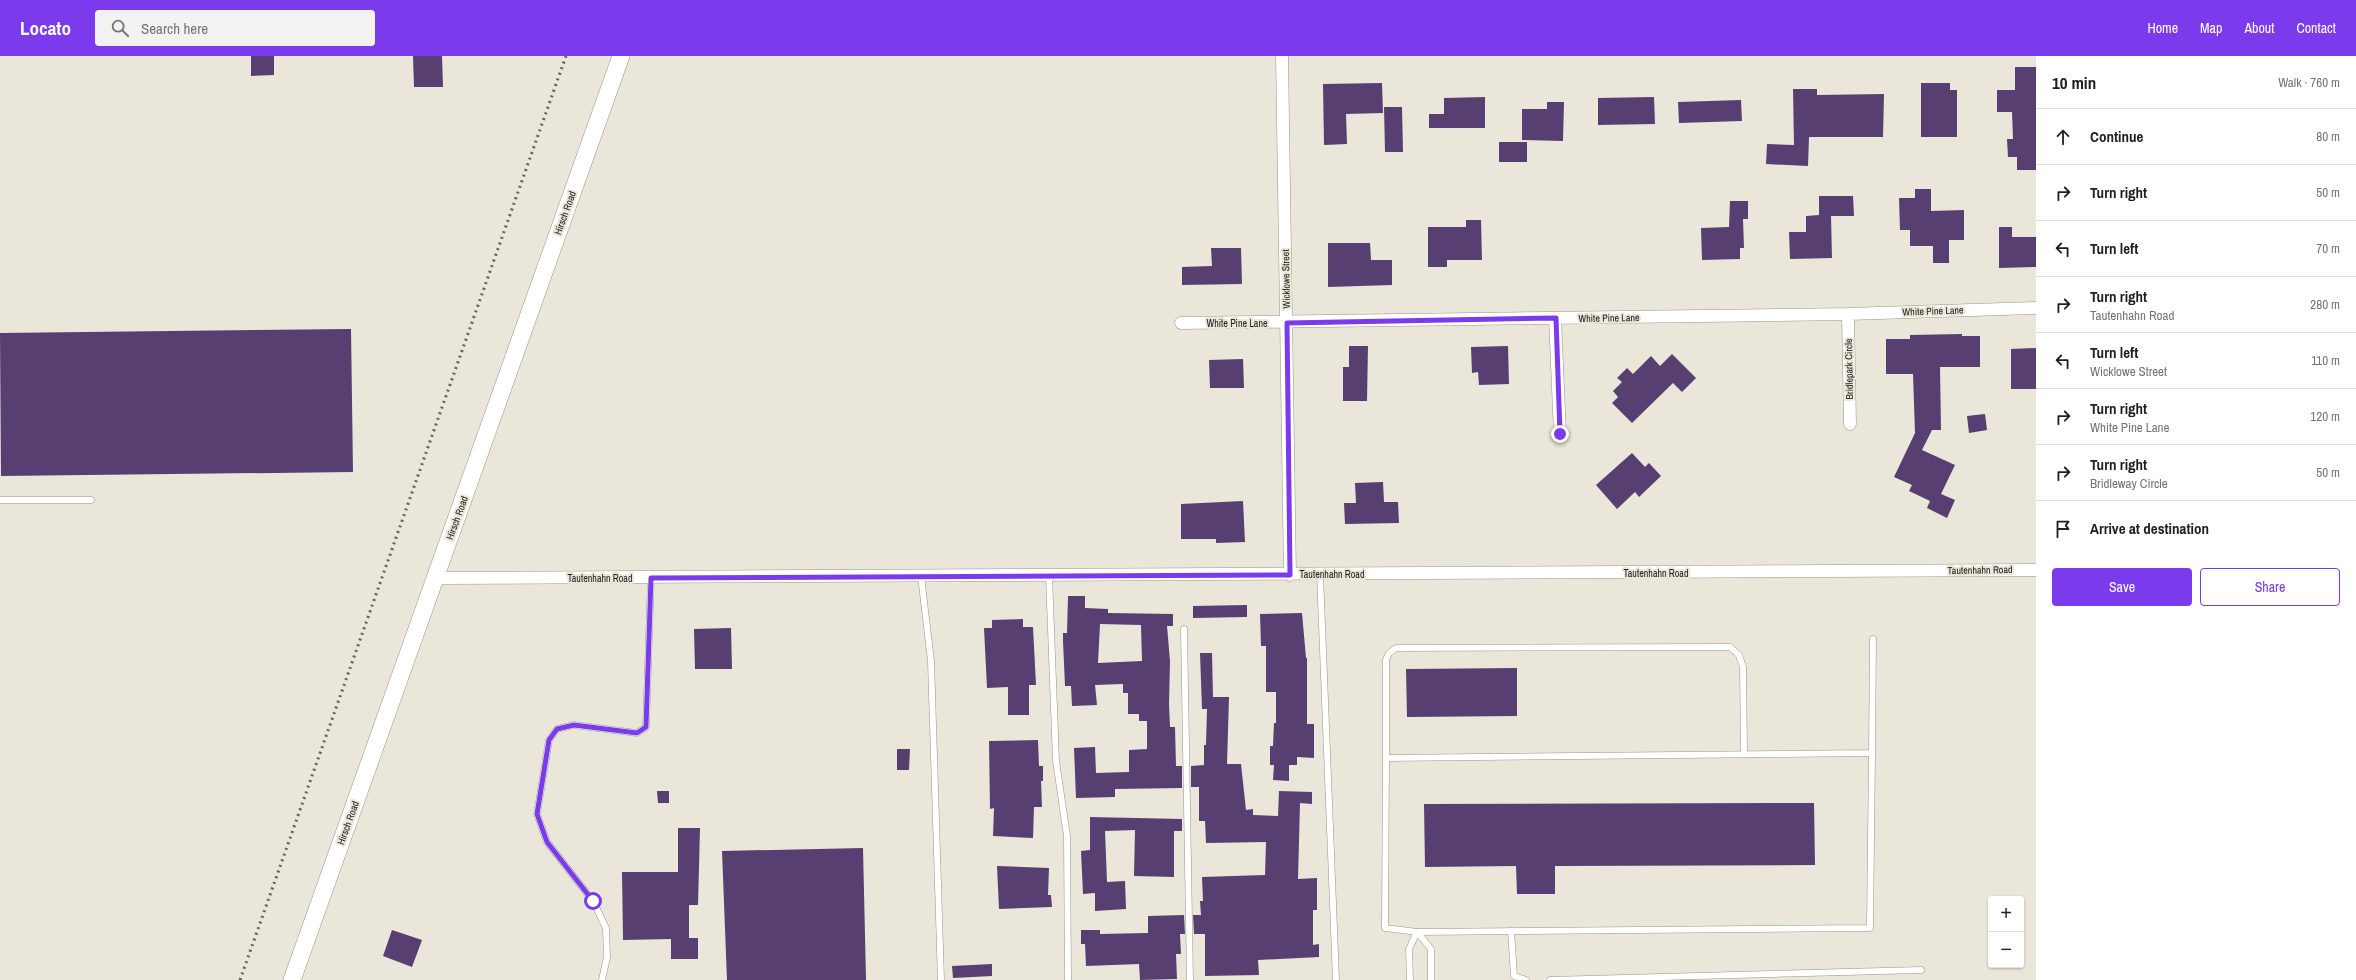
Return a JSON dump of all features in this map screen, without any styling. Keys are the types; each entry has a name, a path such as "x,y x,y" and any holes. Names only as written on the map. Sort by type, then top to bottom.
{"main road":[{"name":"Hirsch Road","path":"292,980 621,56"}],"street":[{"name":"Wicklowe Street","path":"1282,56 1290,575"},
{"name":"White Pine Lane","path":"1181,323 1287,323 1848,314 2036,308"},
{"name":"Bridlepark Circle","path":"1848,314 1850,424"},
{"path":"1556,318 1560,434"},
{"name":"Tautenhahn Road","path":"436,578 1290,575 2036,570"}],"lane":[{"path":"0,500 91,500"},
{"path":"1320,574 1336,980"},
{"path":"921,576 931,661 941,980"},
{"path":"1049,576 1056,761 1067,836 1068,980"},
{"path":"602,980 607,957 606,928 593,901 547,842 537,814 549,740 557,729 574,725 637,733 646,727 651,578"},
{"path":"1184,629 1190,980"},
{"path":"1744,754 1743,667 1740,655 1730,646 1396,648 1387,656 1385,928 1418,932 1870,928 1873,639"},
{"path":"1386,758 1872,753"},
{"path":"1511,931 1514,976 1526,980"},
{"path":"1410,980 1409,949 1418,932"},
{"path":"1418,932 1431,949 1431,980"},
{"path":"1550,980 1921,970"}],"building":[{"path":"251,56 274,56 274,75 251,76"},
{"path":"413,56 442,56 443,87 414,87"},
{"path":"2015,67 2036,67 2036,170 2017,170 2017,157 2008,157 2007,139 2013,139 2012,112 1997,112 1997,90 2015,90"},
{"path":"1382,83 1383,113 1346,114 1347,144 1324,145 1323,84"},
{"path":"1921,83 1950,83 1950,90 1957,90 1957,137 1921,137"},
{"path":"1793,89 1817,89 1817,95 1884,94 1883,137 1809,137 1808,166 1766,164 1767,144 1794,145"},
{"path":"1485,97 1485,128 1429,128 1429,114 1444,114 1444,98"},
{"path":"1654,97 1655,124 1598,125 1598,98"},
{"path":"1741,100 1742,121 1679,123 1678,102"},
{"path":"1547,102 1564,102 1563,141 1522,140 1522,109 1547,109"},
{"path":"1384,107 1402,107 1403,152 1385,152"},
{"path":"1499,142 1527,142 1527,162 1499,162"},
{"path":"1915,189 1931,189 1931,211 1964,210 1964,240 1949,240 1949,263 1933,263 1933,246 1910,246 1910,230 1900,230 1899,198 1915,198"},
{"path":"1819,196 1853,196 1854,216 1831,216 1832,258 1790,259 1789,232 1806,232 1806,216 1819,215"},
{"path":"1730,201 1748,201 1748,219 1743,219 1744,248 1740,248 1740,259 1702,260 1701,228 1729,227"},
{"path":"1466,220 1481,220 1482,260 1447,260 1447,267 1428,267 1428,227 1466,227"},
{"path":"1999,227 2012,227 2012,237 2036,237 2036,267 1999,268"},
{"path":"1328,243 1370,243 1371,260 1392,260 1392,285 1328,287"},
{"path":"1211,248 1241,248 1242,284 1182,285 1182,267 1212,266"},
{"path":"351,329 353,472 1,476 0,333"},
{"path":"1962,334 1962,336 1980,336 1980,367 1940,367 1941,430 1932,430 1922,450 1955,465 1941,494 1955,500 1947,518 1927,508 1930,501 1909,491 1912,485 1894,477 1915,433 1913,374 1886,374 1886,339 1910,339 1910,335"},
{"path":"1349,346 1368,346 1367,401 1343,401 1343,367 1349,367"},
{"path":"1508,346 1509,384 1479,385 1478,372 1472,373 1471,347"},
{"path":"2036,348 2036,389 2011,389 2011,349"},
{"path":"1672,354 1696,378 1682,392 1673,383 1632,423 1612,403 1618,397 1613,391 1622,382 1617,378 1627,368 1633,374 1651,356 1660,366"},
{"path":"1243,359 1244,388 1210,388 1209,360"},
{"path":"1985,414 1987,430 1969,433 1967,416"},
{"path":"1632,453 1645,467 1649,463 1661,476 1639,497 1635,492 1617,509 1596,485"},
{"path":"1383,482 1384,502 1398,502 1399,523 1345,524 1344,503 1356,503 1355,483"},
{"path":"1243,501 1245,542 1216,543 1216,539 1181,539 1181,504"},
{"path":"1068,596 1085,596 1085,608 1108,609 1108,613 1173,614 1173,626 1167,626 1170,661 1170,727 1175,727 1176,766 1182,766 1182,788 1115,789 1115,797 1076,798 1074,748 1095,747 1096,773 1129,772 1129,750 1147,749 1147,721 1139,721 1139,714 1128,714 1128,693 1123,693 1123,684 1095,685 1097,705 1072,706 1071,686 1065,686 1063,633 1067,633","holes":["1100,624 1141,625 1142,661 1098,663"]},
{"path":"1247,605 1247,617 1193,618 1193,606"},
{"path":"1302,613 1307,658 1307,724 1314,724 1314,758 1297,757 1297,765 1289,765 1289,781 1273,780 1274,765 1270,765 1270,746 1273,746 1274,723 1276,723 1276,692 1266,692 1266,646 1261,646 1260,614"},
{"path":"1023,619 1023,627 1033,627 1036,685 1029,685 1029,715 1008,715 1008,687 987,688 984,628 992,628 992,620"},
{"path":"731,628 732,669 695,669 694,629"},
{"path":"1200,653 1212,653 1213,697 1229,697 1227,764 1241,764 1246,810 1253,809 1253,815 1278,816 1279,791 1312,792 1312,804 1300,803 1298,879 1317,878 1317,910 1313,910 1313,945 1319,944 1319,957 1258,960 1259,975 1205,976 1205,934 1194,934 1193,915 1201,915 1200,901 1203,901 1202,877 1265,875 1266,842 1206,843 1205,821 1199,821 1199,787 1191,787 1191,766 1204,765 1204,745 1206,745 1207,709 1202,709"},
{"path":"1517,668 1517,716 1407,717 1406,669"},
{"path":"1038,740 1039,766 1043,766 1043,781 1041,781 1042,807 1034,807 1033,838 993,836 994,808 990,809 989,741"},
{"path":"897,749 910,749 909,770 897,770"},
{"path":"657,791 669,791 669,803 658,803"},
{"path":"1814,803 1815,865 1555,866 1555,894 1517,894 1516,866 1425,867 1424,804"},
{"path":"1090,817 1182,819 1182,831 1174,831 1174,877 1134,876 1135,830 1105,831 1107,882 1125,881 1126,909 1095,911 1095,893 1083,894 1081,851 1090,850"},
{"path":"678,828 700,828 698,905 689,905 689,938 698,938 698,959 671,959 671,939 623,940 622,872 678,872"},
{"path":"863,848 866,980 727,980 722,851"},
{"path":"997,866 1049,868 1048,895 1051,895 1052,907 999,909"},
{"path":"1184,915 1185,934 1180,934 1181,954 1176,954 1177,979 1140,980 1139,964 1086,966 1085,944 1081,944 1081,930 1100,930 1100,934 1148,933 1148,916"},
{"path":"392,930 422,940 412,967 383,956"},
{"path":"992,964 992,976 953,978 952,966"}],"railway":[{"path":"240,980 566,56"}],"route":[{"path":"593,901 570,869 547,842 537,814 549,740 557,729 574,725 637,733 646,727 649,597 651,578 1290,575 1287,323 1556,318 1560,434"}]}
